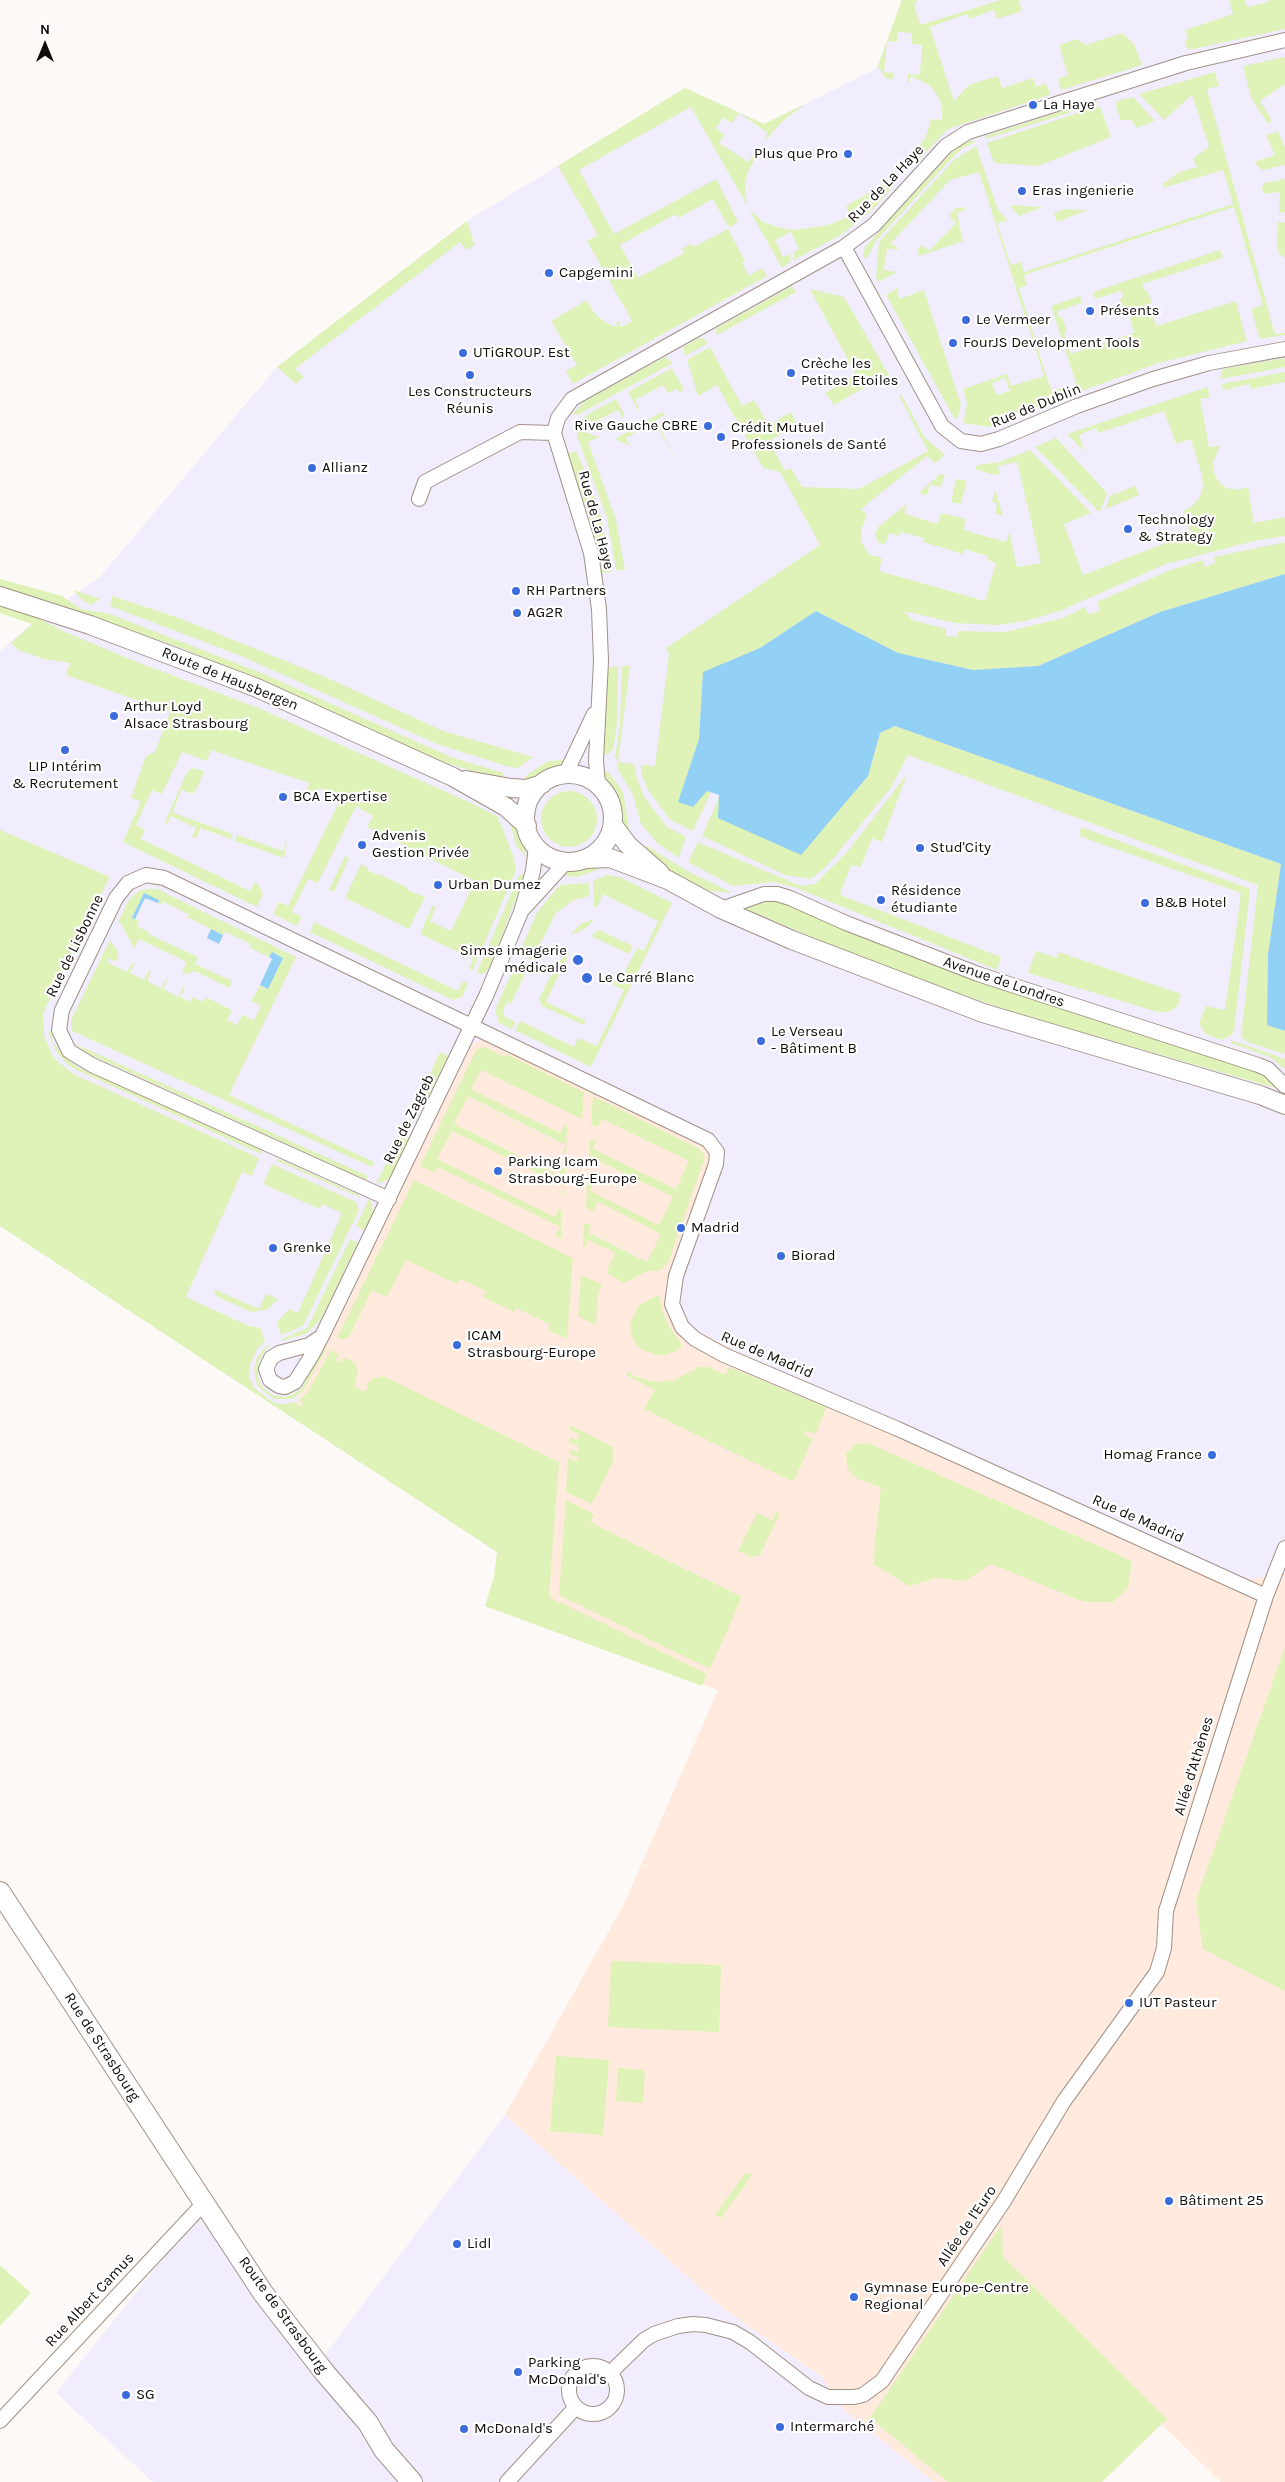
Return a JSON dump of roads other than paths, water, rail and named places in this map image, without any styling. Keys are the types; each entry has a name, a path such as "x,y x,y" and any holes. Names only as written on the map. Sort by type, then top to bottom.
{"main road":[{"name":"Rue de Strasbourg","path":"0,1892 205,2202"},
{"name":"Route de Strasbourg","path":"205,2202 263,2293 368,2423 384,2450 412,2482"},
{"name":"Route de Strasbourg","path":"368,2423 393,2444 428,2482"}],"street":[{"name":"Rue de La Haye","path":"598,785 596,760 601,661 599,609 591,553 554,433 558,418 572,399 844,247 874,225 946,146 968,132 1186,63 1285,40"},
{"name":"Rue de Dublin","path":"844,247 942,426 961,441 981,444 999,439 1077,406 1153,380 1209,363 1285,348"},
{"path":"420,499 425,482 520,432 554,433"},
{"name":"Route de Hausbergen","path":"0,596 127,638 249,685 453,777 506,807 527,826"},
{"name":"Rue de La Haye","path":"565,775 598,706"},
{"path":"586,859 604,846 613,825 612,810 607,796 598,785 588,779 565,775 542,784 527,805 528,834 536,847 555,860 566,862 610,858 668,880 721,909 883,976 983,1012 1260,1095 1285,1105"},
{"name":"Route de Hausbergen","path":"453,777 511,788 526,789 542,784"},
{"path":"613,825 628,845 668,880"},
{"name":"Rue de Zagreb","path":"321,1337 472,1025 521,912 533,871 536,847"},
{"name":"Rue de Zagreb","path":"521,912 566,862"},
{"name":"Rue de Lisbonne","path":"389,1199 76,1057 64,1042 59,1030 59,1020 66,1001 121,890 136,878 155,876 164,878 472,1025"},
{"name":"Avenue de Londres","path":"721,909 764,894 777,894 790,898 846,923 978,974 1258,1065 1268,1069 1285,1086"},
{"name":"Rue de Madrid","path":"472,1025 712,1143 717,1152 716,1164 676,1276 672,1304 682,1327 700,1342 724,1355 898,1429 1266,1596"},
{"path":"1260,1095 1285,1098"},
{"name":"Allée d'Athènes","path":"1164,1948 1166,1912 1266,1596 1285,1548"},
{"name":"Allée de l'Euro","path":"610,2373 644,2340 654,2334 678,2326 706,2325 733,2332 750,2342 819,2394 828,2397 847,2398 863,2395 871,2390 882,2381 898,2359 1004,2201 1064,2101 1148,1986 1157,1972 1164,1948"},
{"name":"Rue Albert Camus","path":"0,2421 205,2202"},
{"path":"591,2366 605,2368 615,2378 618,2392 612,2405 598,2414 590,2414 576,2407 569,2392 573,2376 579,2371 591,2366"},
{"path":"507,2482 576,2407"}],"water":[{"path":"1285,574 1285,1031 1267,1025 1268,955 1281,864 895,726 880,733 868,776 801,855 718,818 719,795 707,791 693,807 678,802 699,739 703,672 760,648 816,611 898,653 973,670 1038,666 1160,612"},
{"path":"144,893 159,900 158,903 145,898 135,919 132,918"},
{"path":"211,929 223,935 219,944 207,938"},
{"path":"272,952 283,958 268,989 260,985 272,959 269,957"}],"place":[{"name":"La Haye","path":"1033,105"},
{"name":"Plus que Pro","path":"848,154"},
{"name":"Eras ingenierie","path":"1022,191"},
{"name":"Capgemini","path":"549,273"},
{"name":"Présents","path":"1090,311"},
{"name":"Le Vermeer","path":"966,320"},
{"name":"FourJS Development Tools","path":"953,343"},
{"name":"UTiGROUP. Est","path":"463,353"},
{"name":"Crèche les Petites Etoiles","path":"791,373"},
{"name":"Les Constructeurs Réunis","path":"470,375"},
{"name":"Rive Gauche CBRE","path":"708,426"},
{"name":"Crédit Mutuel Professionels de Santé","path":"721,437"},
{"name":"Allianz","path":"312,468"},
{"name":"Technology & Strategy","path":"1128,529"},
{"name":"RH Partners","path":"516,591"},
{"name":"AG2R","path":"517,613"},
{"name":"Arthur Loyd Alsace Strasbourg","path":"114,716"},
{"name":"LIP Intérim & Recrutement","path":"65,750"},
{"name":"BCA Expertise","path":"283,797"},
{"name":"Advenis Gestion Privée","path":"362,845"},
{"name":"Stud'City","path":"920,848"},
{"name":"Urban Dumez","path":"438,885"},
{"name":"Résidence étudiante","path":"881,900"},
{"name":"B&B Hotel","path":"1145,903"},
{"name":"Simse imagerie médicale","path":"578,960"},
{"name":"Le Carré Blanc","path":"587,978"},
{"name":"Le Verseau - Bâtiment B","path":"761,1041"},
{"name":"Parking Icam Strasbourg-Europe","path":"498,1171"},
{"name":"Madrid","path":"681,1228"},
{"name":"Grenke","path":"273,1248"},
{"name":"Biorad","path":"781,1256"},
{"name":"ICAM Strasbourg-Europe","path":"457,1345"},
{"name":"Homag France","path":"1212,1455"},
{"name":"IUT Pasteur","path":"1129,2003"},
{"name":"Bâtiment 25","path":"1169,2201"},
{"name":"Lidl","path":"457,2244"},
{"name":"Gymnase Europe-Centre Regional","path":"854,2297"},
{"name":"Parking McDonald's","path":"518,2372"},
{"name":"SG","path":"126,2395"},
{"name":"Intermarché","path":"780,2427"},
{"name":"McDonald's","path":"464,2429"}]}
